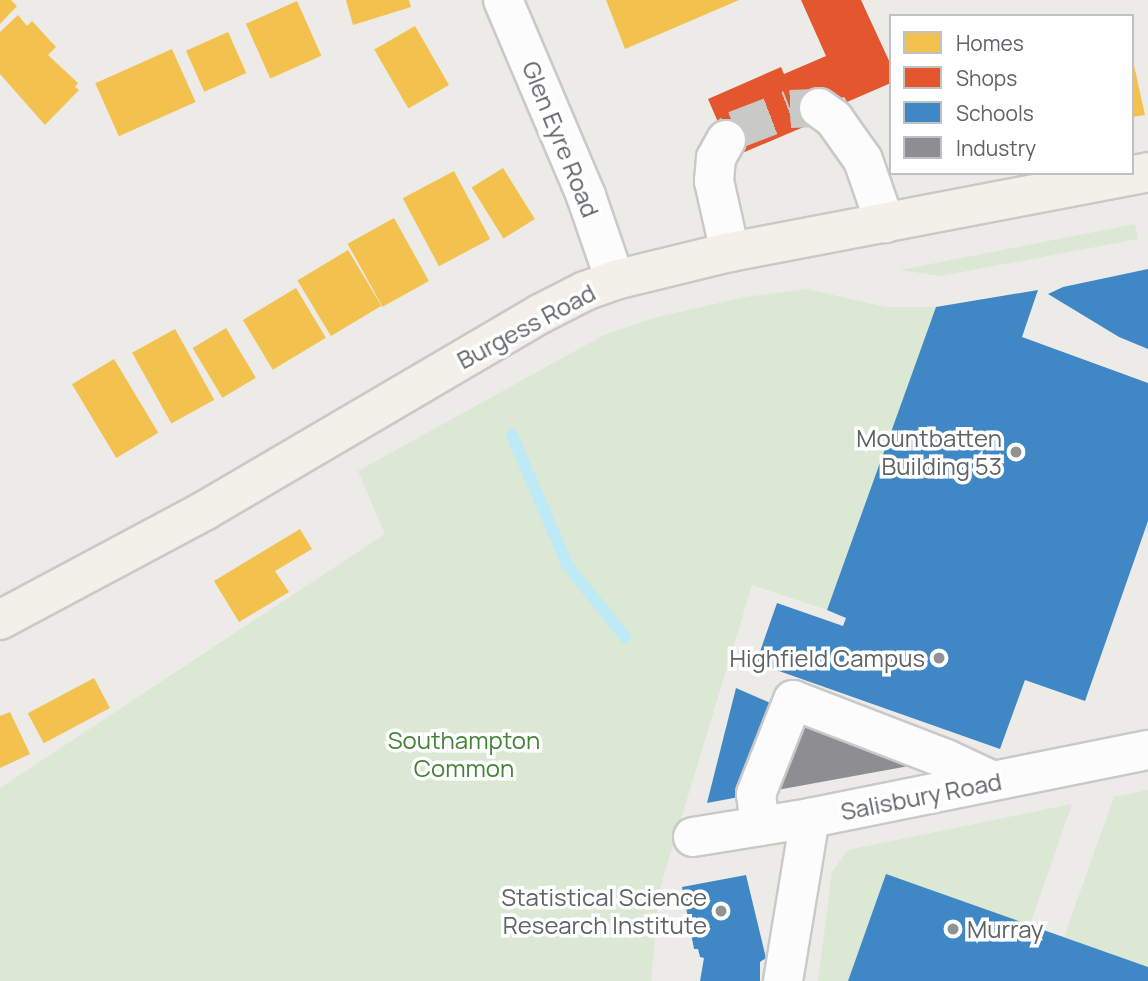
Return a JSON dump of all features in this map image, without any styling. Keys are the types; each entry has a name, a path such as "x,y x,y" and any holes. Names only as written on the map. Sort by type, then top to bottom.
{"main road":[{"name":"Burgess Road","path":"0,620 204,511 548,310 615,280 730,252 1133,175"}],"street":[{"name":"Glen Eyre Road","path":"503,0 586,196 615,280"},
{"path":"819,108 834,118 863,160 885,223"},
{"path":"726,140 716,158 714,181 730,252"},
{"path":"761,826 757,794 793,700 946,759 993,781"},
{"name":"Salisbury Road","path":"693,837 810,818 1148,750"},
{"path":"783,981 810,818"}],"green space":[{"path":"1135,224 1138,239 941,276 900,270"},
{"name":"Southampton Common","path":"807,289 885,307 936,307 827,610 752,585 660,888 651,981 0,981 0,788 385,534 358,471 604,335 654,318 745,297"},
{"path":"1148,790 1148,967 1064,937 1114,797"},
{"path":"1072,804 1030,925 886,875 848,981 818,981 832,872 848,850"}],"building: Homes":[{"path":"0,0 11,0 17,6 0,24"},
{"path":"346,0 409,0 411,7 353,25"},
{"path":"606,0 739,0 625,49"},
{"path":"297,1 321,56 270,79 246,24"},
{"path":"18,15 27,26 32,21 56,47 48,55 78,83 75,87 79,90 45,125 0,74 0,32"},
{"path":"415,26 449,85 408,108 374,50"},
{"path":"228,32 246,73 204,92 186,51"},
{"path":"172,49 196,102 119,136 95,83"},
{"path":"1134,65 1145,115 1134,117"},
{"path":"503,168 535,219 503,238 472,188"},
{"path":"454,171 490,239 439,266 403,198"},
{"path":"394,218 429,281 383,307 348,244"},
{"path":"348,250 381,306 331,336 297,280"},
{"path":"296,288 326,338 273,370 243,320"},
{"path":"226,328 256,378 222,398 193,348"},
{"path":"175,329 214,400 171,424 132,353"},
{"path":"114,359 158,433 116,458 72,384"},
{"path":"300,529 312,549 275,571 289,592 239,622 214,581"},
{"path":"94,678 110,708 44,743 28,713"},
{"path":"10,712 30,754 0,768 0,716"}],"building: Shops":[{"path":"801,0 861,0 889,61 889,84 847,102 844,97 801,116 806,126 733,157 708,99 781,67 784,74 826,56"}],"building: Schools":[{"path":"1148,269 1148,349 1119,337 1048,294 1063,287"},
{"name":"Mountbatten Building 53","path":"1038,290 1022,337 1148,383 1148,521 1085,701 1025,680 1000,749 756,663 777,603 843,626 846,618 827,610 936,307"},
{"path":"736,688 775,705 739,797 707,803"},
{"name":"Murray","path":"886,874 1148,967 1148,981 848,981"},
{"name":"Statistical Science Research Institute","path":"746,875 766,958 760,962 760,981 700,981 704,958 700,957 698,949 694,949 682,887"}],"building: Industry":[{"path":"803,718 920,764 777,790"}],"waterway":[{"path":"512,435 568,566 625,637"}],"tunnel":[{"path":"726,140 735,130 790,109 819,108"}],"place":[{"name":"Mountbatten Building 53","path":"1016,452"},
{"name":"Highfield Campus","path":"939,658"},
{"name":"Statistical Science Research Institute","path":"721,911"},
{"name":"Murray","path":"953,929"}]}
